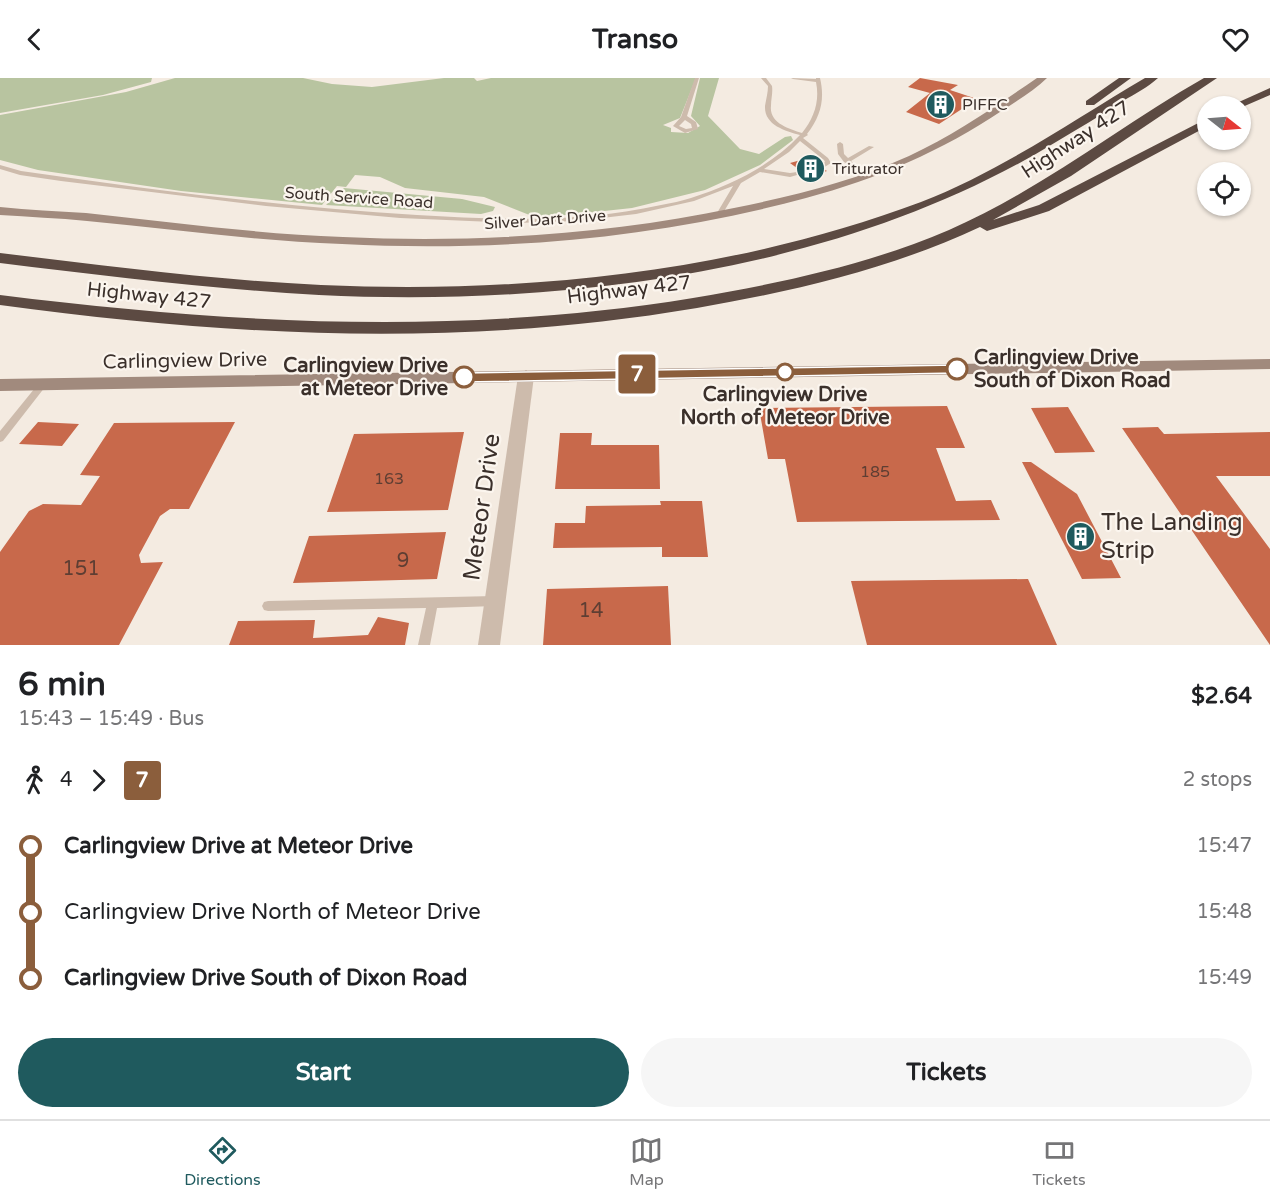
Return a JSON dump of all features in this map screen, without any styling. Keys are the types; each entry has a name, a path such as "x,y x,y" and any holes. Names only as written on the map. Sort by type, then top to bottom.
{"highway":[{"path":"1012,162 1126,78"},
{"name":"Highway 427","path":"0,258 185,280 327,291 475,289 591,280 726,260 847,231 926,204 1012,162 1154,78"},
{"name":"Highway 427","path":"0,300 128,316 267,327 366,329 511,324 610,315 752,292 825,276 936,241 984,219 1055,180 1212,78"},
{"path":"1251,99 1270,91"},
{"path":"936,241 1044,208 1197,127"}],"street":[{"name":"Silver Dart Drive","path":"1010,100 1028,78"},
{"name":"Silver Dart Drive","path":"0,211 59,214 286,237 376,242 464,243 633,230 791,199 891,167 966,131 1043,78"},
{"name":"Silver Dart Drive","path":"0,202 59,214"},
{"name":"Carlingview Drive","path":"0,385 1270,364"},
{"name":"Meteor Drive","path":"489,645 526,376"}],"lane":[{"path":"684,117 697,78"},
{"path":"763,78 770,86 768,113 773,121 803,137 826,159 828,163 821,167"},
{"path":"793,78 819,79"},
{"name":"South Service Road","path":"0,167 20,173 168,195 296,207 494,221 612,216 665,206 715,191 760,170 803,137 817,118 820,104 819,79"},
{"path":"840,144 841,154 846,162 862,176"},
{"path":"846,162 871,147"},
{"path":"760,170 790,175 802,172"},
{"path":"720,213 739,181"},
{"path":"715,191 727,193 729,200"},
{"path":"0,438 42,385"},
{"path":"268,606 495,601"},
{"path":"424,645 433,602"}],"green space":[{"path":"0,78 152,78 151,82 103,95 0,113"},
{"path":"175,78 303,78 332,84 372,87 444,78 474,78 477,81 491,78 696,78 680,118 663,125 671,128 671,132 688,133 700,126 691,116 700,78 719,78 708,116 740,149 759,154 785,137 791,136 793,140 760,165 705,190 632,208 532,216 484,197 405,188 380,177 355,175 346,187 337,186 322,205 181,191 38,170 0,160 0,115 126,92"},
{"path":"344,188 462,199 495,207 493,211 481,214 326,205"}],"building":[{"name":"PIFFC","path":"920,78 958,85 950,90 977,99 939,124 906,112 930,93 908,87"},
{"name":"Triturator","path":"808,158 827,171 809,177 790,163"},
{"path":"947,406 965,448 936,448 956,501 991,500 1000,520 797,522 785,459 768,459 759,408"},
{"path":"1068,407 1095,452 1055,453 1031,408"},
{"path":"38,422 79,424 62,446 19,444"},
{"path":"235,422 189,509 170,509 160,516 139,555 141,563 163,562 119,645 0,645 0,552 29,511 43,504 81,505 100,476 80,475 114,423"},
{"path":"1158,427 1164,434 1270,432 1270,476 1216,476 1270,549 1270,645 1122,428"},
{"path":"464,432 448,510 327,512 354,434"},
{"path":"560,433 592,433 591,445 659,445 660,489 555,489"},
{"name":"The Landing Strip","path":"1022,462 1031,462 1077,494 1121,578 1082,579"},
{"path":"660,501 702,501 708,557 662,557 662,547 553,548 555,523 585,523 586,506 661,505"},
{"path":"446,532 437,579 293,583 309,536"},
{"path":"1028,579 1057,645 867,645 851,581"},
{"path":"668,586 671,645 543,645 547,589"},
{"path":"378,617 409,623 405,645 229,645 238,621 315,620 313,638 368,635"}],"bus line":[{"name":"7","path":"464,377 957,369"}],"place":[{"name":"PIFFC","path":"941,105"},
{"name":"Triturator","path":"811,169"},
{"name":"Carlingview Drive South of Dixon Road","path":"957,369"},
{"name":"Carlingview Drive North of Meteor Drive","path":"785,372"},
{"name":"Carlingview Drive at Meteor Drive","path":"464,377"},
{"name":"The Landing Strip","path":"1080,536"}]}
